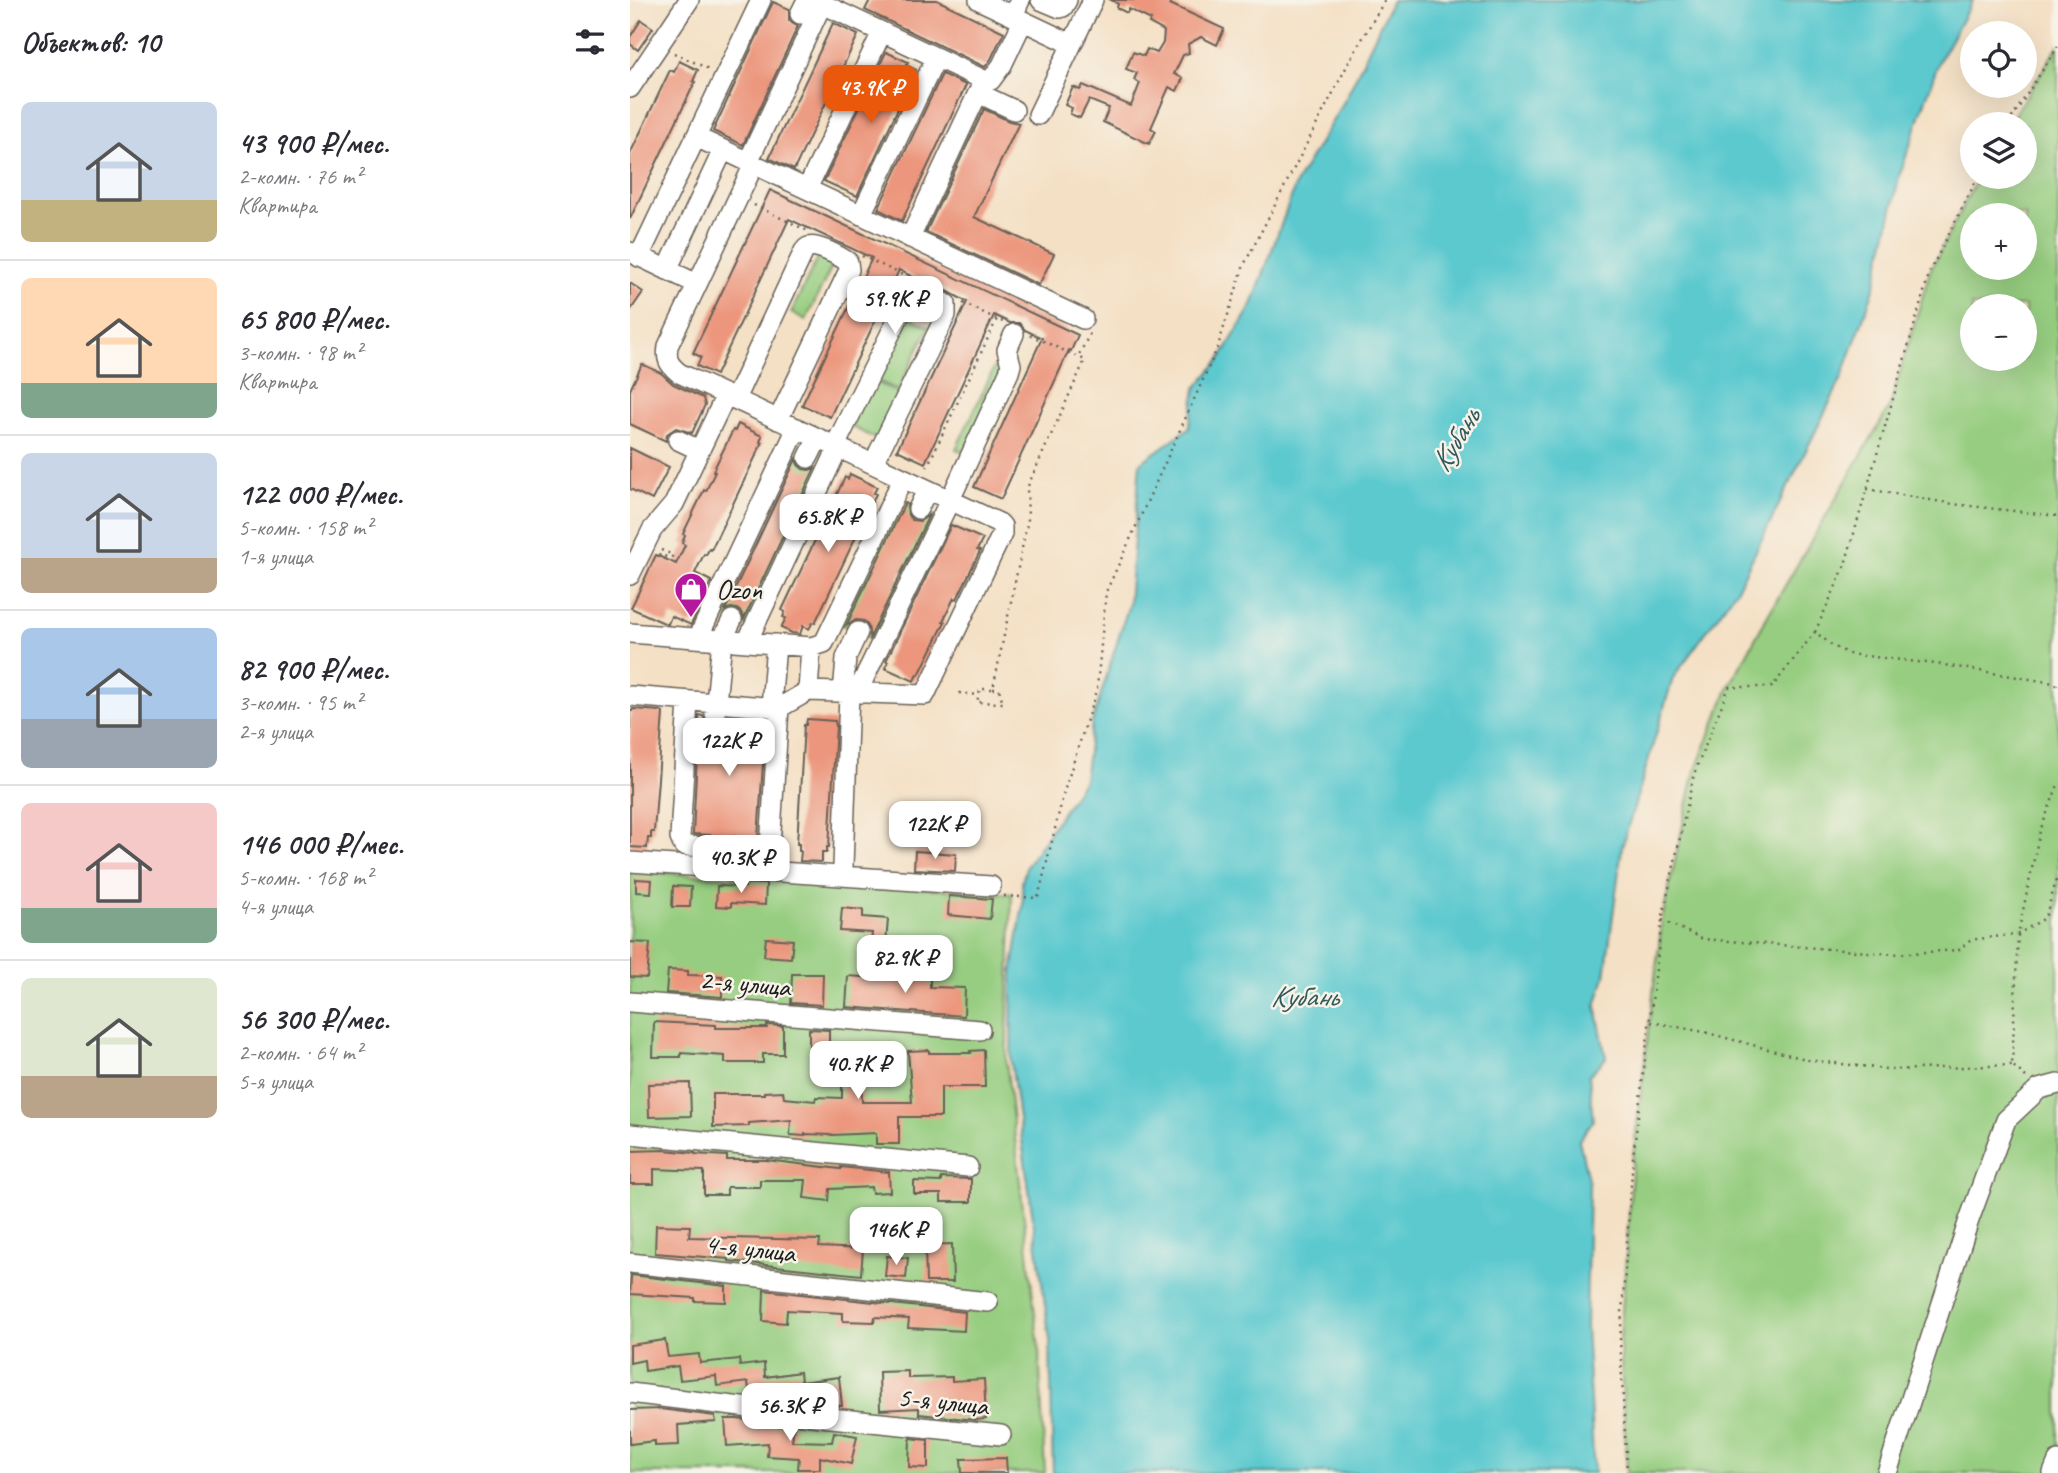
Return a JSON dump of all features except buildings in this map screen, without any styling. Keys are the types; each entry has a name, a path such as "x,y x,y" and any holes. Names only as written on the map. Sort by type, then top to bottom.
{"street":[{"path":"630,88 688,0"},
{"path":"979,0 1019,12 1072,44"},
{"path":"1041,0 1060,8 1067,0"},
{"path":"1038,115 1093,0"},
{"path":"697,284 635,255 763,3"},
{"path":"630,696 688,701 715,710 763,710 808,691 925,695 1003,534 1002,526 679,373 669,365 666,356 668,346 820,5 936,58 995,102"},
{"path":"910,238 995,102 991,80 1002,65 1019,12"},
{"path":"807,189 876,54 882,32"},
{"path":"861,215 936,58"},
{"path":"696,137 1083,319"},
{"path":"667,270 723,150"},
{"path":"630,575 656,557 652,530 674,504 699,450 730,397 804,251 812,246 848,262 849,270 778,419"},
{"path":"747,642 830,444 909,296 916,291 923,292 946,304 946,315 873,464"},
{"path":"850,693 950,500 1010,368 1007,350 1014,334"},
{"path":"698,638 797,428"},
{"path":"678,440 699,450"},
{"path":"808,458 830,444"},
{"path":"630,633 811,647 824,643 903,478"},
{"path":"918,509 927,489"},
{"path":"715,710 722,640 732,620"},
{"path":"843,867 850,693 846,658 858,632"},
{"path":"688,701 680,838 683,845 762,850 770,847 763,710 776,644"},
{"path":"808,691 811,647"},
{"path":"630,862 994,891"},
{"name":"2-я улица","path":"630,1002 980,1030"},
{"path":"1887,1473 1969,1220 2006,1119 2049,1087"},
{"path":"630,1134 968,1167"},
{"name":"4-я улица","path":"630,1263 988,1302"},
{"name":"5-я улица","path":"630,1393 821,1417 1001,1435"},
{"path":"2053,1473 2058,1461"}],"path":[{"path":"994,891 1038,898 1064,792 1097,688 1106,592 1217,349 1244,265 1350,60 1385,0"},
{"path":"2016,112 2058,46"},
{"path":"673,52 725,77"},
{"path":"1627,1473 1620,1341 1633,1157 1662,920 1694,774 1729,687 1772,687 1815,632 1844,568 1930,271 1972,189"},
{"path":"927,467 997,319"},
{"path":"993,689 1028,519 1027,488 1085,360 1078,357"},
{"path":"1867,489 1953,505 2058,516"},
{"path":"1815,632 1849,654 1944,664 2054,683 2058,686"},
{"path":"980,689 993,689 999,689 1003,703 977,702 980,689"},
{"path":"959,693 979,695"},
{"path":"2012,1065 2018,934 2040,831 2058,785"},
{"path":"1662,920 1703,940 1893,954 1959,950 1970,940 2018,934 2045,918 2058,875"},
{"path":"1651,1022 1704,1032 1809,1060 1881,1069 2012,1065 2049,1087"}],"green space":[{"path":"2058,46 2058,1473 1627,1473 1620,1341 1633,1157 1662,920 1694,774 1729,687 1890,406 1930,271 1960,212 1960,280 2037,280 2037,203 1965,203 1972,189 2037,189 2037,112 2016,112 2025,98 2037,98 2037,79"},
{"path":"819,255 834,262 806,320 791,313"},
{"path":"907,316 929,327 898,390 876,380"},
{"path":"995,366 1003,370 965,453 956,449"},
{"path":"872,380 901,394 878,440 850,426"},
{"path":"793,451 824,466 799,519 768,504"},
{"path":"901,501 935,517 908,572 874,556"},
{"path":"764,512 796,527 748,627 717,612"},
{"path":"869,566 903,582 875,641 841,624"},
{"path":"630,871 1012,894 1006,1060 1039,1349 1045,1473 630,1473"}],"water":[{"name":"Кубань","path":"1392,0 1973,0 1939,61 1899,177 1875,286 1841,380 1737,589 1673,678 1622,847 1605,976 1596,1006 1606,1058 1589,1075 1593,1121 1579,1140 1589,1184 1586,1326 1594,1473 1053,1473 1050,1340 1011,1062 1012,972 1023,904 1022,882 1026,867 1084,780 1092,723 1129,604 1140,463 1189,428 1196,388 1219,361 1252,305 1297,181 1346,98"}],"place":[{"name":"Ozon","path":"691,619"}]}
